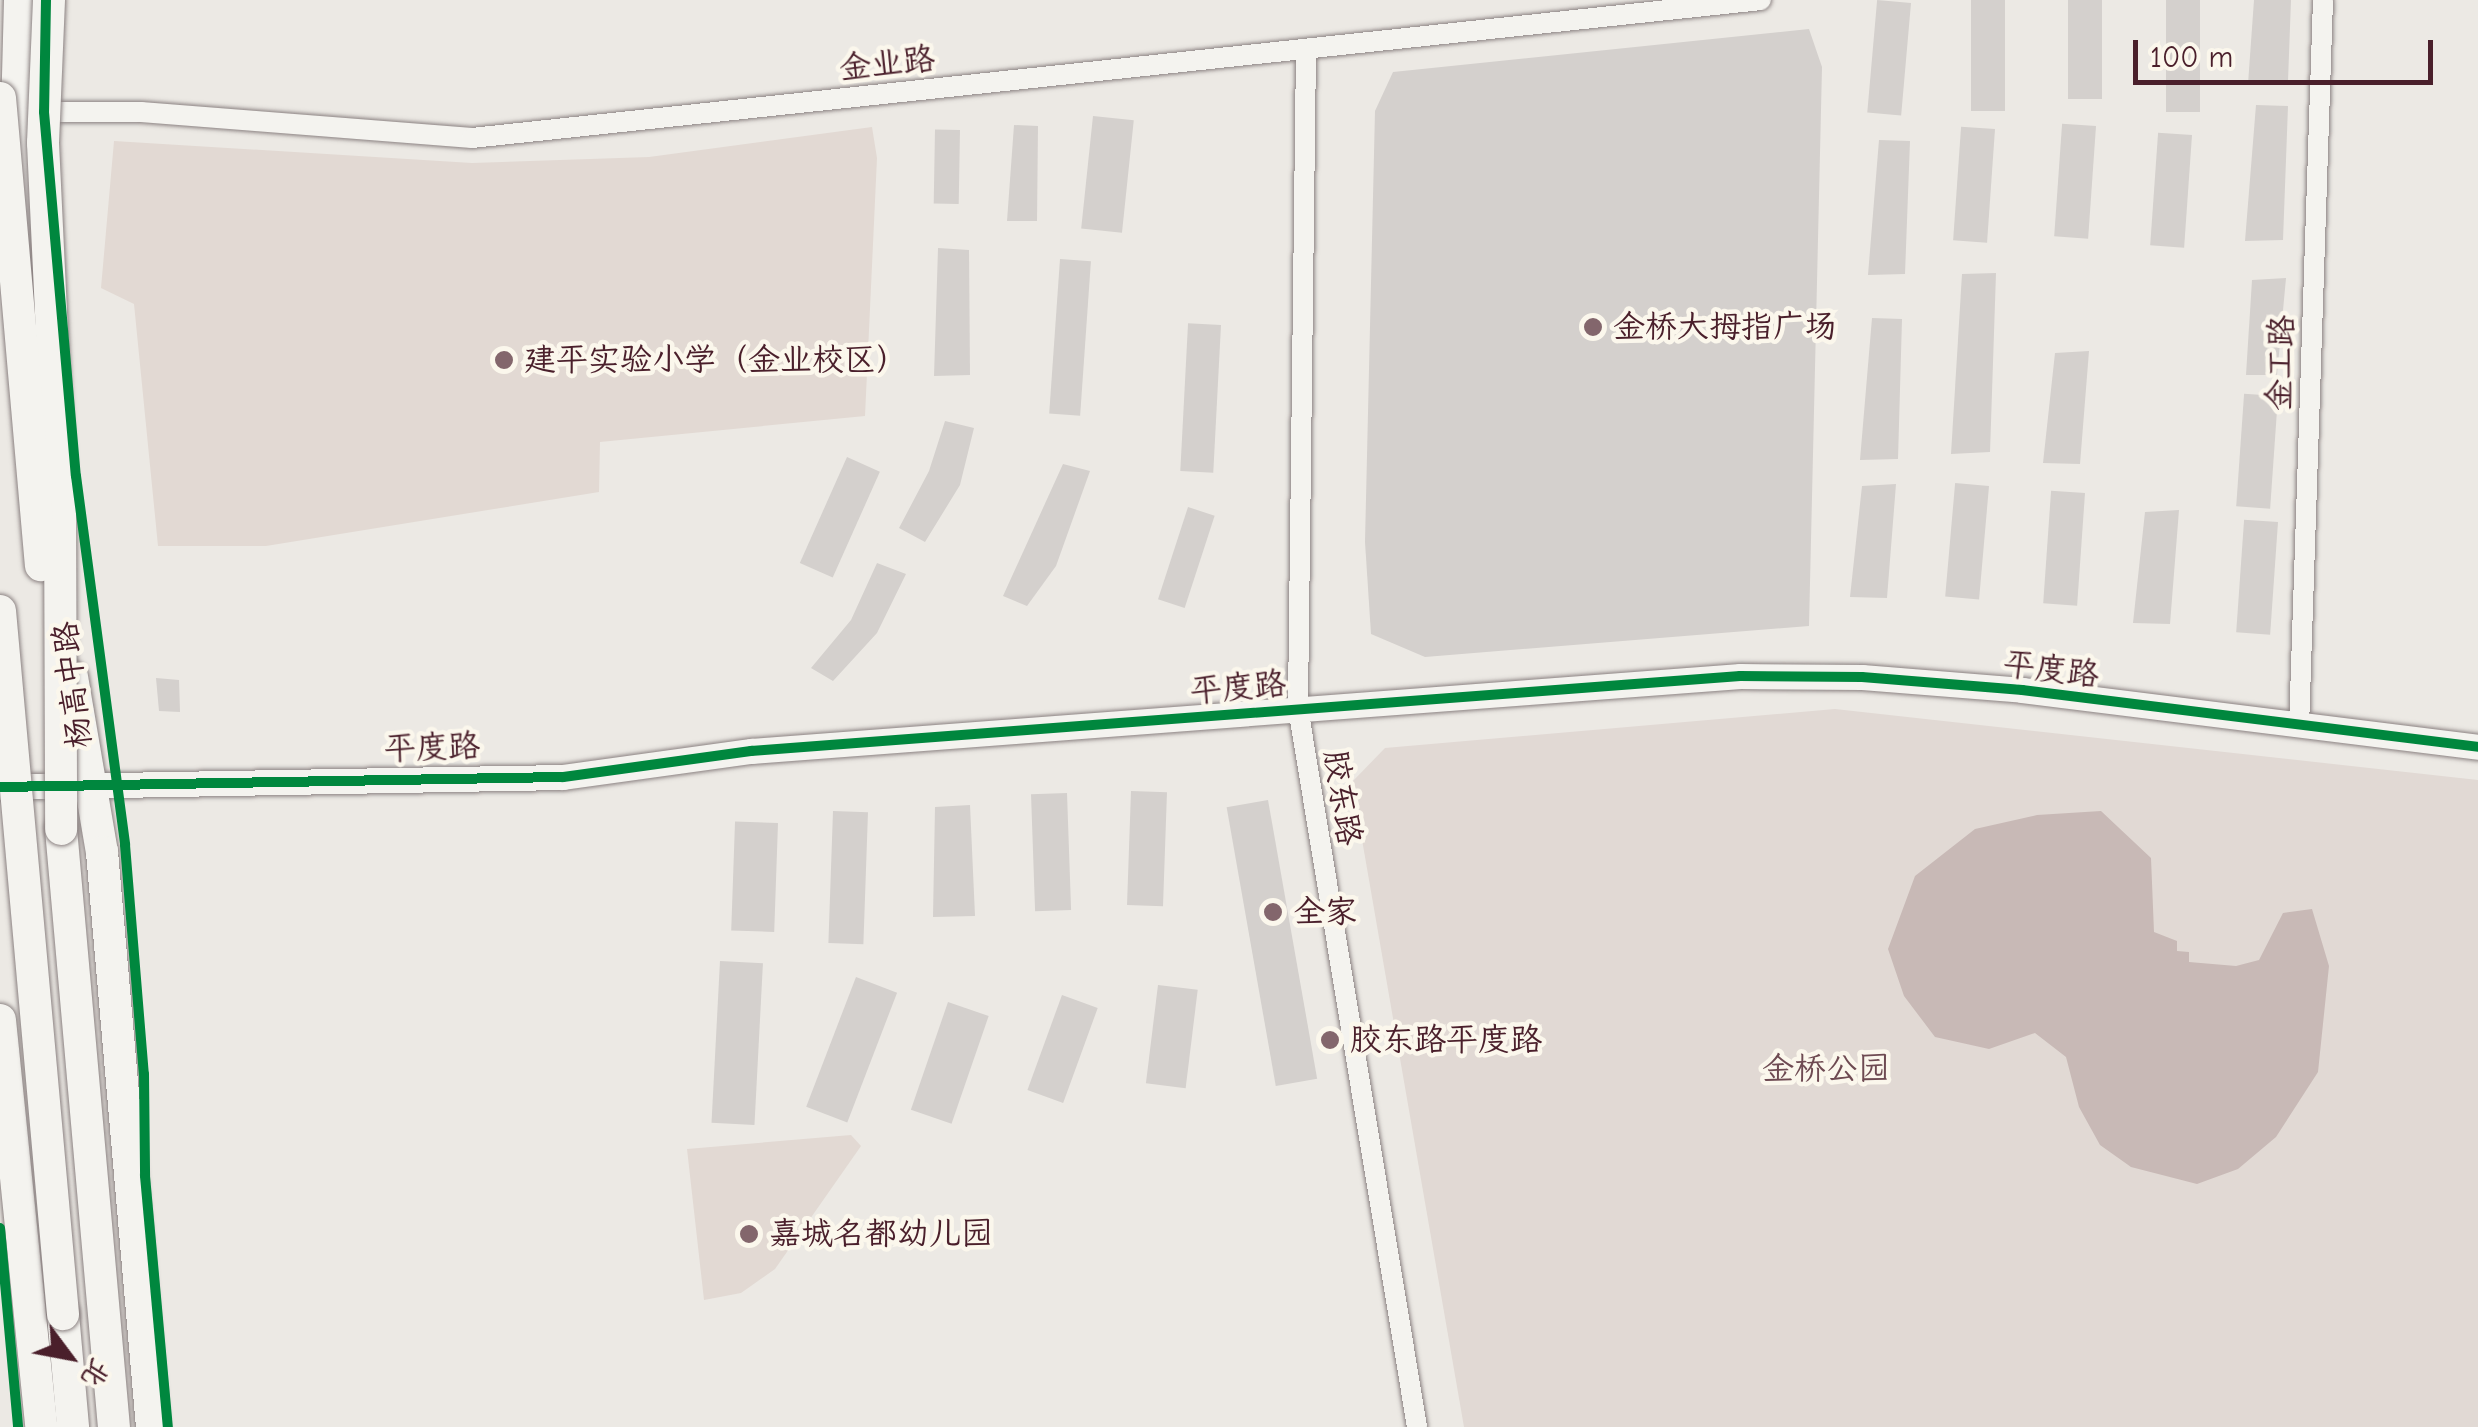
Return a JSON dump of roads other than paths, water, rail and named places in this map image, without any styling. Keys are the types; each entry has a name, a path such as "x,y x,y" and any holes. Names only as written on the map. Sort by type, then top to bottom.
{"main road":[{"name":"杨高中路","path":"20,0 8,105 61,829 114,1427"},
{"path":"49,0 42,144 60,498 61,829"},
{"name":"杨高中路","path":"8,105 64,610 102,852 152,1427"},
{"name":"杨高中路","path":"0,611 72,1427"},
{"path":"0,1020 41,1427"}],"street":[{"name":"金业路","path":"8,105 472,138 1761,0"},
{"name":"金工路","path":"2299,727 2324,0"},
{"name":"胶东路","path":"1306,50 1298,708 1418,1427"},
{"name":"平度路","path":"0,788 563,776 751,751 1740,676 1862,676 2478,748"}],"place":[{"name":"金桥大拇指广场","path":"1593,327"},
{"name":"建平实验小学（金业校区）","path":"504,360"},
{"name":"全家","path":"1273,912"},
{"name":"胶东路平度路","path":"1330,1040"},
{"name":"嘉城名都幼儿园","path":"749,1234"}],"park label":[{"name":"金桥公园","path":"1826,1069"}]}
